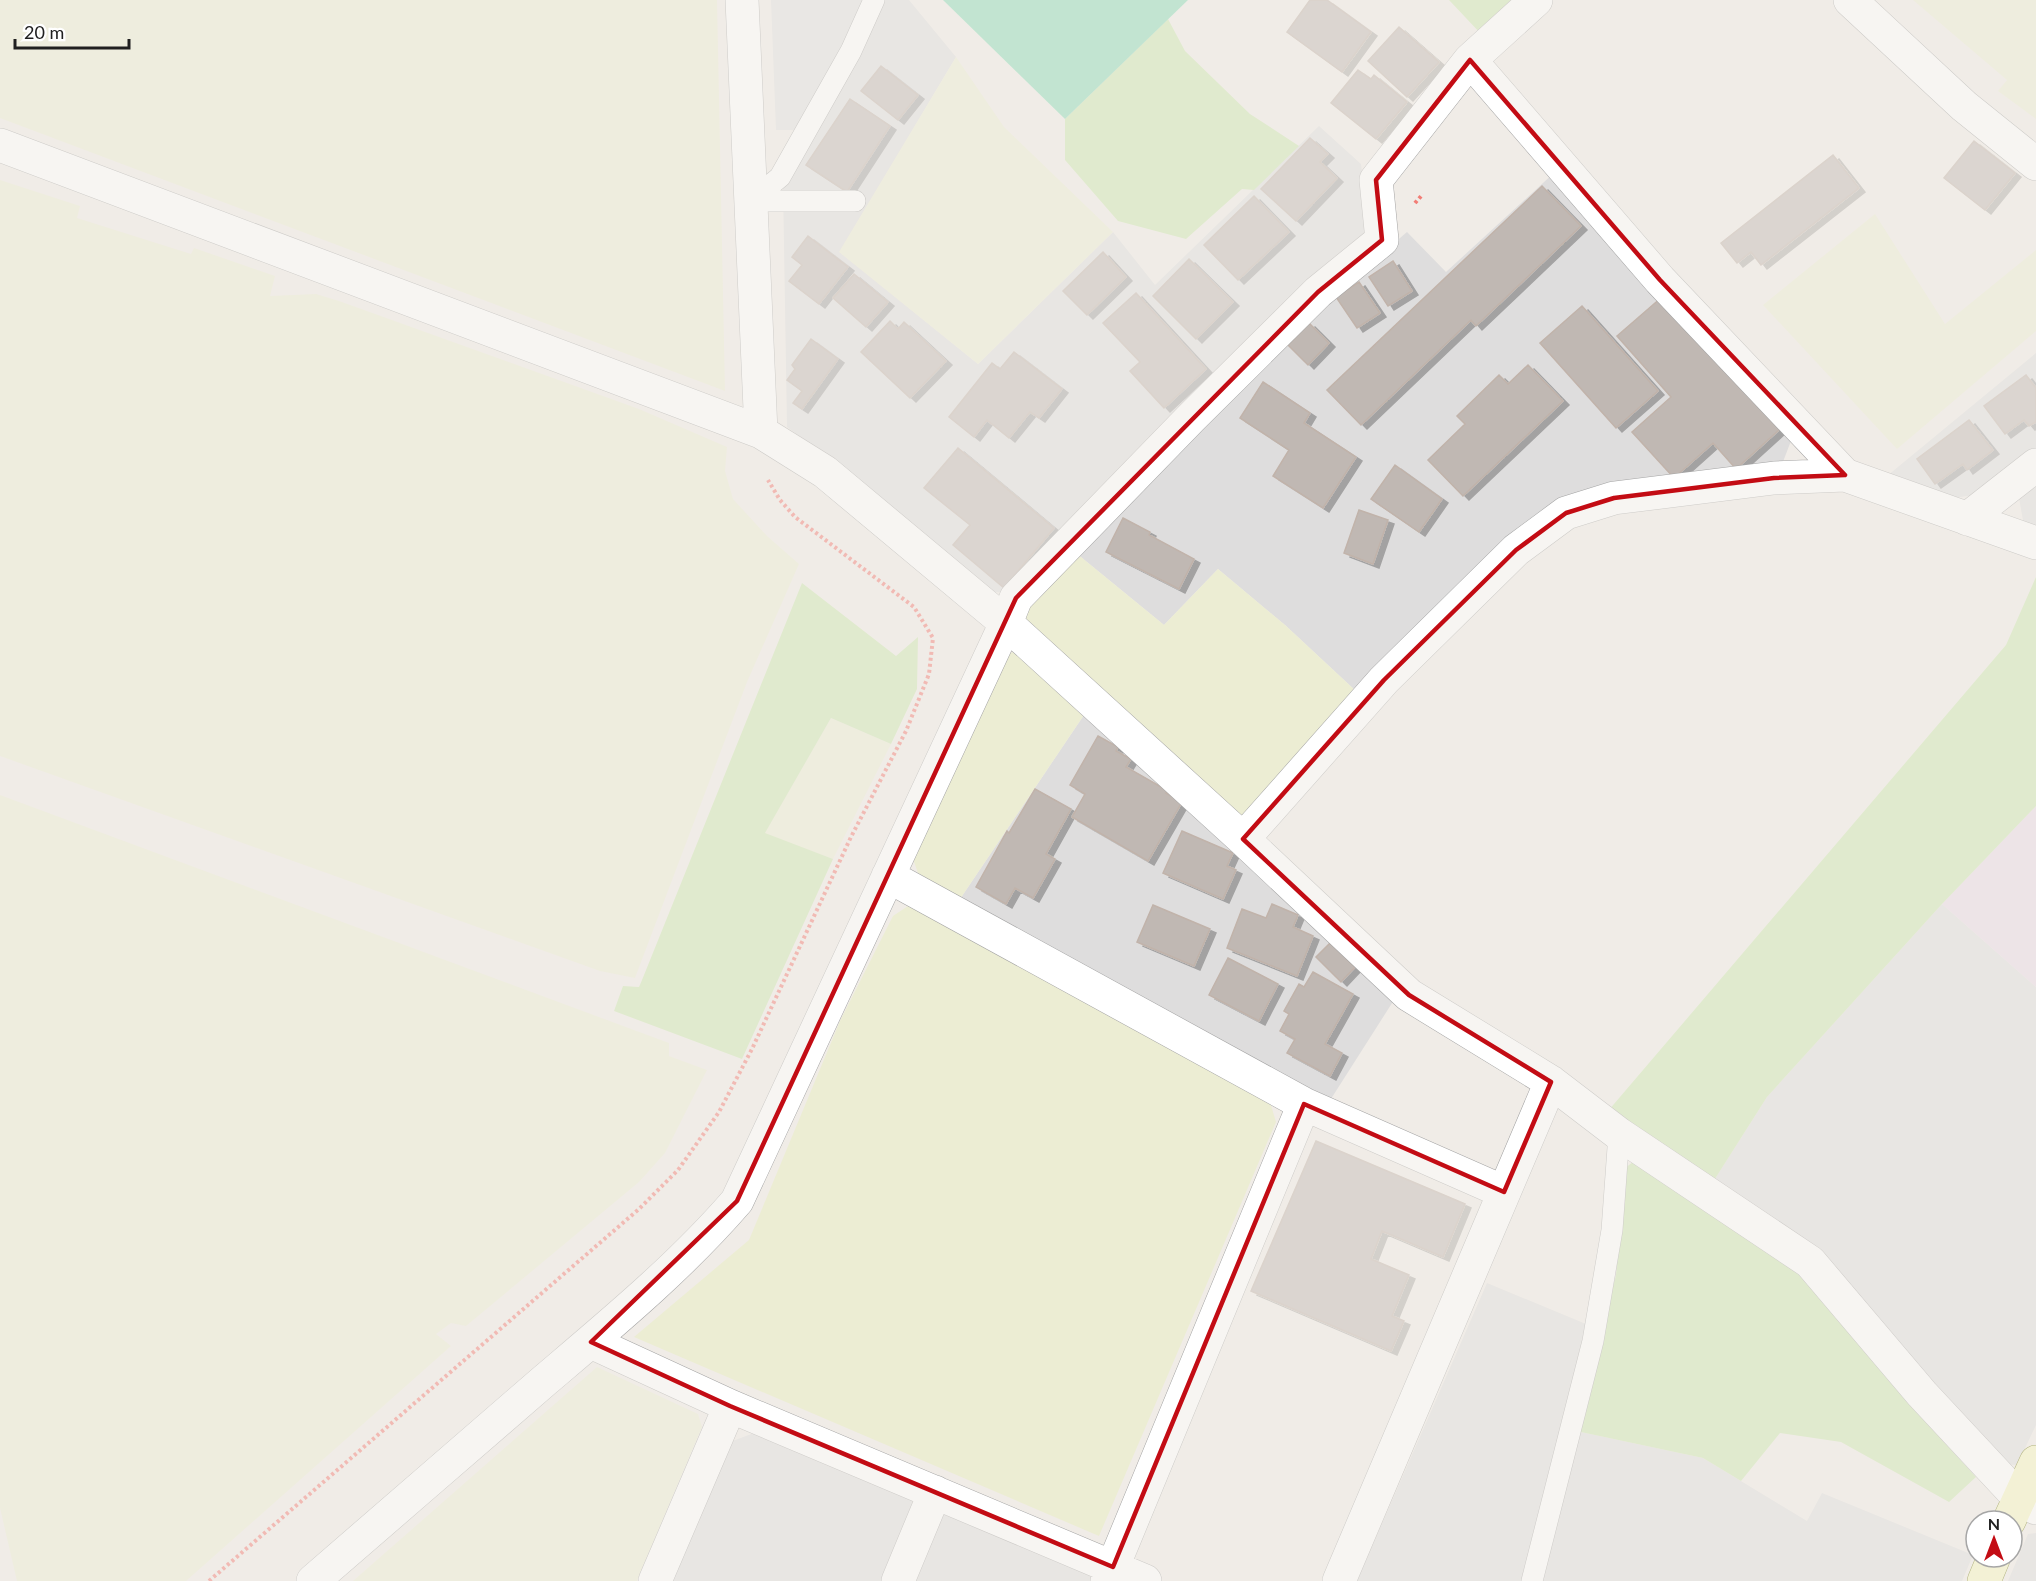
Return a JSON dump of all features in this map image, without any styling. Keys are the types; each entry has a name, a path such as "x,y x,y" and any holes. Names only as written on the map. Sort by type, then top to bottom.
{"street":[{"path":"742,0 761,432"},
{"path":"313,1581 591,1342 715,1226 737,1201 1016,598 1318,292 1382,240 1376,180 1470,60 1536,0"},
{"path":"1850,0 1964,105 2036,164"},
{"path":"1470,60 1660,280 1845,475"},
{"path":"0,145 761,432 825,472 1006,623 1243,839 1409,995 1551,1082 1619,1134 1810,1262 2021,1509"},
{"path":"1967,519 2036,465"},
{"path":"1243,839 1384,680 1516,550 1566,513 1614,498 1774,478 1845,475 2036,543"},
{"path":"888,876 1304,1104 1504,1192"},
{"path":"1339,1581 1551,1082"},
{"path":"1110,1574 1304,1104"},
{"path":"591,1342 730,1406 935,1492 1110,1574 1146,1581"},
{"path":"655,1581 730,1406"},
{"path":"2021,1509 2036,1462"},
{"path":"898,1581 935,1492"}],"lane":[{"path":"751,201 780,177 851,51 874,0"},
{"path":"751,201 855,201"},
{"path":"1532,1581 1593,1341 1612,1230 1619,1134"}],"path":[{"path":"209,1581 639,1209 678,1170 719,1112 752,1049 851,837 906,731 929,674 933,638 914,607 795,517 780,500 765,476 761,432"}],"highlighted area":[{"path":"1470,60 1660,280 1845,475 1774,478 1614,498 1566,513 1516,550 1384,680 1243,839 1409,995 1551,1082 1504,1192 1304,1104 1113,1567 730,1406 591,1342 737,1201 1016,598 1318,292 1382,240 1376,180"}],"shaded area":[{"path":"771,0 864,0 802,130 776,130"},
{"path":"882,0 909,0 956,57 840,252 978,364 1113,232 1155,285 1319,126 1361,164 1370,236 1012,594 988,591 876,494 787,427 783,185"},
{"path":"1556,171 1794,433 1781,467 1596,492 1358,693 1285,625 1218,569 1164,625 1076,553 1329,299 1407,232 1446,272"},
{"path":"2036,353 2036,450 1982,494 1953,498 1887,476"},
{"path":"2036,484 2036,530 2024,526 2019,498"},
{"path":"1088,709 1394,1000 1329,1102 960,899"},
{"path":"2036,806 2036,987 1942,904"},
{"path":"1942,904 2036,987 2036,1425 2017,1465 2001,1464 1713,1182 1767,1097"},
{"path":"1487,1283 1586,1324 1526,1581 1357,1581"},
{"path":"1576,1431 1703,1458 1807,1521 1822,1493 1964,1551 1964,1569 1967,1569 1962,1581 1540,1581"},
{"path":"754,1433 909,1495 914,1506 883,1581 673,1581 730,1442"},
{"path":"956,1512 1089,1569 1094,1581 911,1581 940,1515"},
{"path":"2036,1533 2036,1581 2008,1581 2013,1569 2024,1569 2024,1543 2028,1534"}],"green space":[{"path":"0,0 717,0 725,391 0,118"},
{"path":"943,0 1188,0 1065,119"},
{"path":"1449,0 1513,0 1482,35"},
{"path":"1913,0 2036,0 2036,119 1998,91 2007,80"},
{"path":"1168,19 1185,51 1250,114 1299,146 1254,190 1242,189 1186,239 1118,221 1065,160 1065,119"},
{"path":"956,57 1004,127 1113,232 978,364 839,252"},
{"path":"0,180 80,206 77,218 191,254 194,248 275,276 270,296 316,294 339,301 639,409 727,447 725,471 733,499 767,536 799,564 747,682 635,978 600,971 0,756"},
{"path":"1875,214 1945,324 2036,250 2036,331 1897,449 1763,305"},
{"path":"1076,553 1164,625 1218,569 1285,625 1358,693 1241,825 1026,625 1027,606"},
{"path":"2036,577 2036,806 1942,904 1767,1097 1713,1182 1608,1111 2006,645"},
{"path":"802,583 896,656 918,637 917,689 891,744 831,718 765,833 833,859 742,1059 614,1011 623,986 639,987"},
{"path":"1021,649 1088,709 960,899 918,873 912,856 1008,654"},
{"path":"831,718 891,744 833,859 764,834"},
{"path":"0,795 669,1043 669,1056 707,1070 665,1153 639,1182 466,1326 451,1323 436,1334 451,1346 186,1581 17,1581 0,1508"},
{"path":"911,904 1270,1102 1276,1122 1099,1536 634,1337 749,1240 840,1021 893,916"},
{"path":"1633,1162 1800,1269 1897,1390 1976,1477 1949,1502 1841,1442 1780,1433 1741,1481 1703,1458 1576,1431 1616,1275 1625,1168"},
{"path":"597,1367 698,1414 702,1427 637,1581 353,1581"}],"building":[{"path":"1310,0 1327,0 1371,32 1342,72 1287,32"},
{"path":"1399,27 1439,62 1407,97 1368,61"},
{"path":"881,66 918,95 898,120 861,91"},
{"path":"1358,70 1371,79 1374,75 1407,102 1376,139 1331,103"},
{"path":"850,99 890,126 847,192 806,165"},
{"path":"1310,138 1328,154 1320,162 1337,178 1296,221 1261,189"},
{"path":"1974,141 2015,173 1985,210 1944,178"},
{"path":"1833,155 1859,188 1761,265 1751,252 1737,263 1721,243"},
{"path":"1542,186 1581,226 1476,326 1471,320 1361,425 1327,390"},
{"path":"1254,196 1289,232 1238,280 1204,245"},
{"path":"808,236 848,267 819,304 789,281 802,265 792,257"},
{"path":"1103,252 1126,277 1087,315 1063,291"},
{"path":"1189,259 1233,302 1196,339 1153,296"},
{"path":"1393,261 1412,291 1388,306 1369,277"},
{"path":"854,274 888,302 866,327 833,298"},
{"path":"1359,282 1380,313 1357,328 1336,297"},
{"path":"1136,293 1206,369 1164,408 1130,371 1140,362 1103,323"},
{"path":"1662,297 1781,428 1736,469 1713,443 1674,478 1632,432 1671,397 1617,336"},
{"path":"1582,306 1658,391 1616,428 1540,343"},
{"path":"890,321 898,329 904,322 946,361 910,398 861,352"},
{"path":"1309,323 1329,343 1308,365 1288,345"},
{"path":"811,339 838,359 802,409 793,403 802,391 787,380 795,369 792,365"},
{"path":"1014,352 1062,389 1039,418 1030,412 1009,438 987,420 974,437 949,417 992,363 1000,369"},
{"path":"1528,365 1563,401 1463,496 1428,460 1465,424 1457,416 1499,375 1508,384"},
{"path":"2026,375 2036,388 2036,422 2029,426 2024,420 2005,434 1984,406"},
{"path":"1263,382 1310,413 1304,423 1356,457 1323,508 1273,476 1289,450 1240,418"},
{"path":"1969,420 1993,450 1967,470 1963,464 1935,484 1917,459"},
{"path":"958,448 1054,528 1004,588 953,545 970,525 924,488"},
{"path":"1395,465 1442,499 1419,532 1371,499"},
{"path":"1359,510 1388,520 1373,564 1344,553"},
{"path":"1123,518 1194,559 1179,589 1106,552"},
{"path":"1098,736 1118,747 1116,751 1131,759 1126,767 1168,791 1166,793 1182,802 1148,861 1072,817 1085,794 1070,785"},
{"path":"1035,789 1071,809 1046,854 1055,859 1033,898 1015,888 1006,904 976,887 1007,831 1009,833"},
{"path":"1182,831 1233,853 1227,866 1236,870 1223,899 1163,873"},
{"path":"1272,904 1298,915 1293,927 1313,936 1297,976 1227,948 1242,909 1266,918"},
{"path":"1153,905 1210,929 1194,966 1137,942"},
{"path":"1330,943 1355,967 1341,982 1316,957"},
{"path":"1228,958 1278,984 1259,1021 1209,995"},
{"path":"1313,972 1353,994 1325,1044 1342,1053 1330,1076 1287,1053 1295,1039 1280,1031 1289,1014 1284,1011 1299,984 1304,987"},
{"path":"1316,1141 1465,1204 1443,1257 1382,1231 1371,1259 1409,1275 1392,1316 1404,1321 1391,1351 1251,1291"}]}
